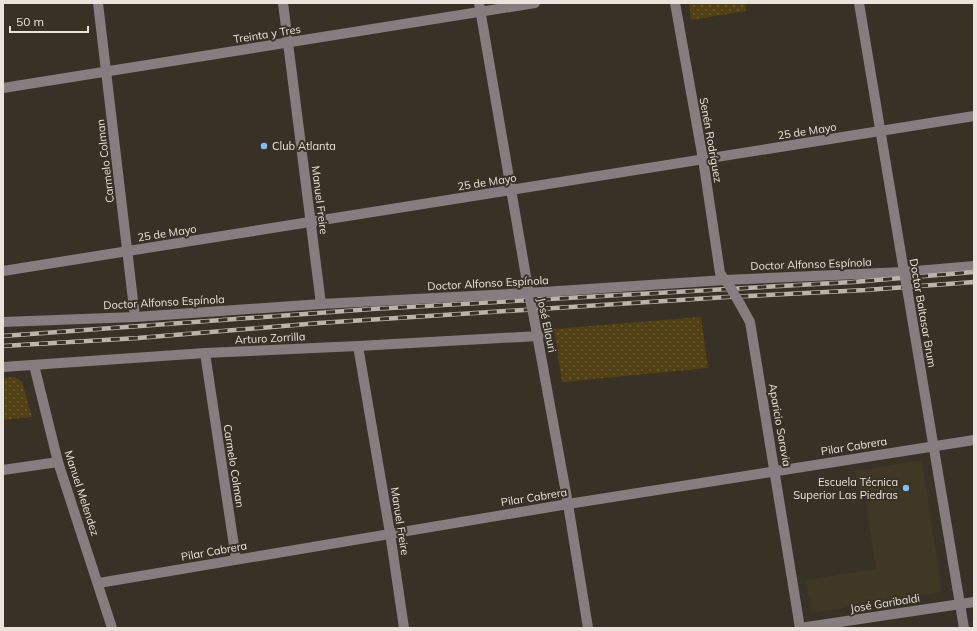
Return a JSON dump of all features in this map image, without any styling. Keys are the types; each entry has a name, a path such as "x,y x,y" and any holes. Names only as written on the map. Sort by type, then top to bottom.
{"street":[{"name":"Carmelo Colman","path":"98,3 135,317"},
{"name":"Manuel Freire","path":"283,3 321,304"},
{"name":"Treinta y Tres","path":"3,88 288,42 480,7 535,3"},
{"name":"Senén Rodríguez","path":"675,3 703,159 720,273 727,282"},
{"name":"Doctor Baltasar Brum","path":"859,3 964,628"},
{"name":"José Ellauri","path":"480,7 529,294 568,504 588,628"},
{"name":"25 de Mayo","path":"3,271 974,116"},
{"name":"Doctor Alfonso Espínola","path":"3,322 135,317 321,304 529,294 904,272 974,266"},
{"name":"Aparicio Saravia","path":"727,282 750,322 800,628"},
{"name":"Arturo Zorrilla","path":"3,367 205,353 538,336"},
{"name":"Manuel Freire","path":"358,346 390,533 404,628"},
{"name":"Carmelo Colman","path":"205,353 236,559"},
{"name":"Manuel Melendez","path":"34,365 58,462 99,583 112,628"},
{"name":"Pilar Cabrera","path":"99,583 390,533 775,470 974,440"},
{"path":"3,470 58,462"},
{"name":"José Garibaldi","path":"800,628 974,602"}],"shaded area":[{"path":"689,3 745,3 746,11 691,20"},
{"path":"701,317 708,368 562,382 554,329"},
{"path":"15,377 22,382 32,417 3,420 3,378"},
{"path":"922,460 942,592 812,613 806,580 876,569 864,491 859,491 855,471"}],"railway":[{"path":"3,336 372,309 853,282 974,272"},
{"path":"3,346 138,338 319,323 727,297 866,290 974,282"}],"place":[{"name":"Club Atlanta","path":"264,146"},
{"name":"Escuela Técnica Superior Las Piedras","path":"906,488"}]}
